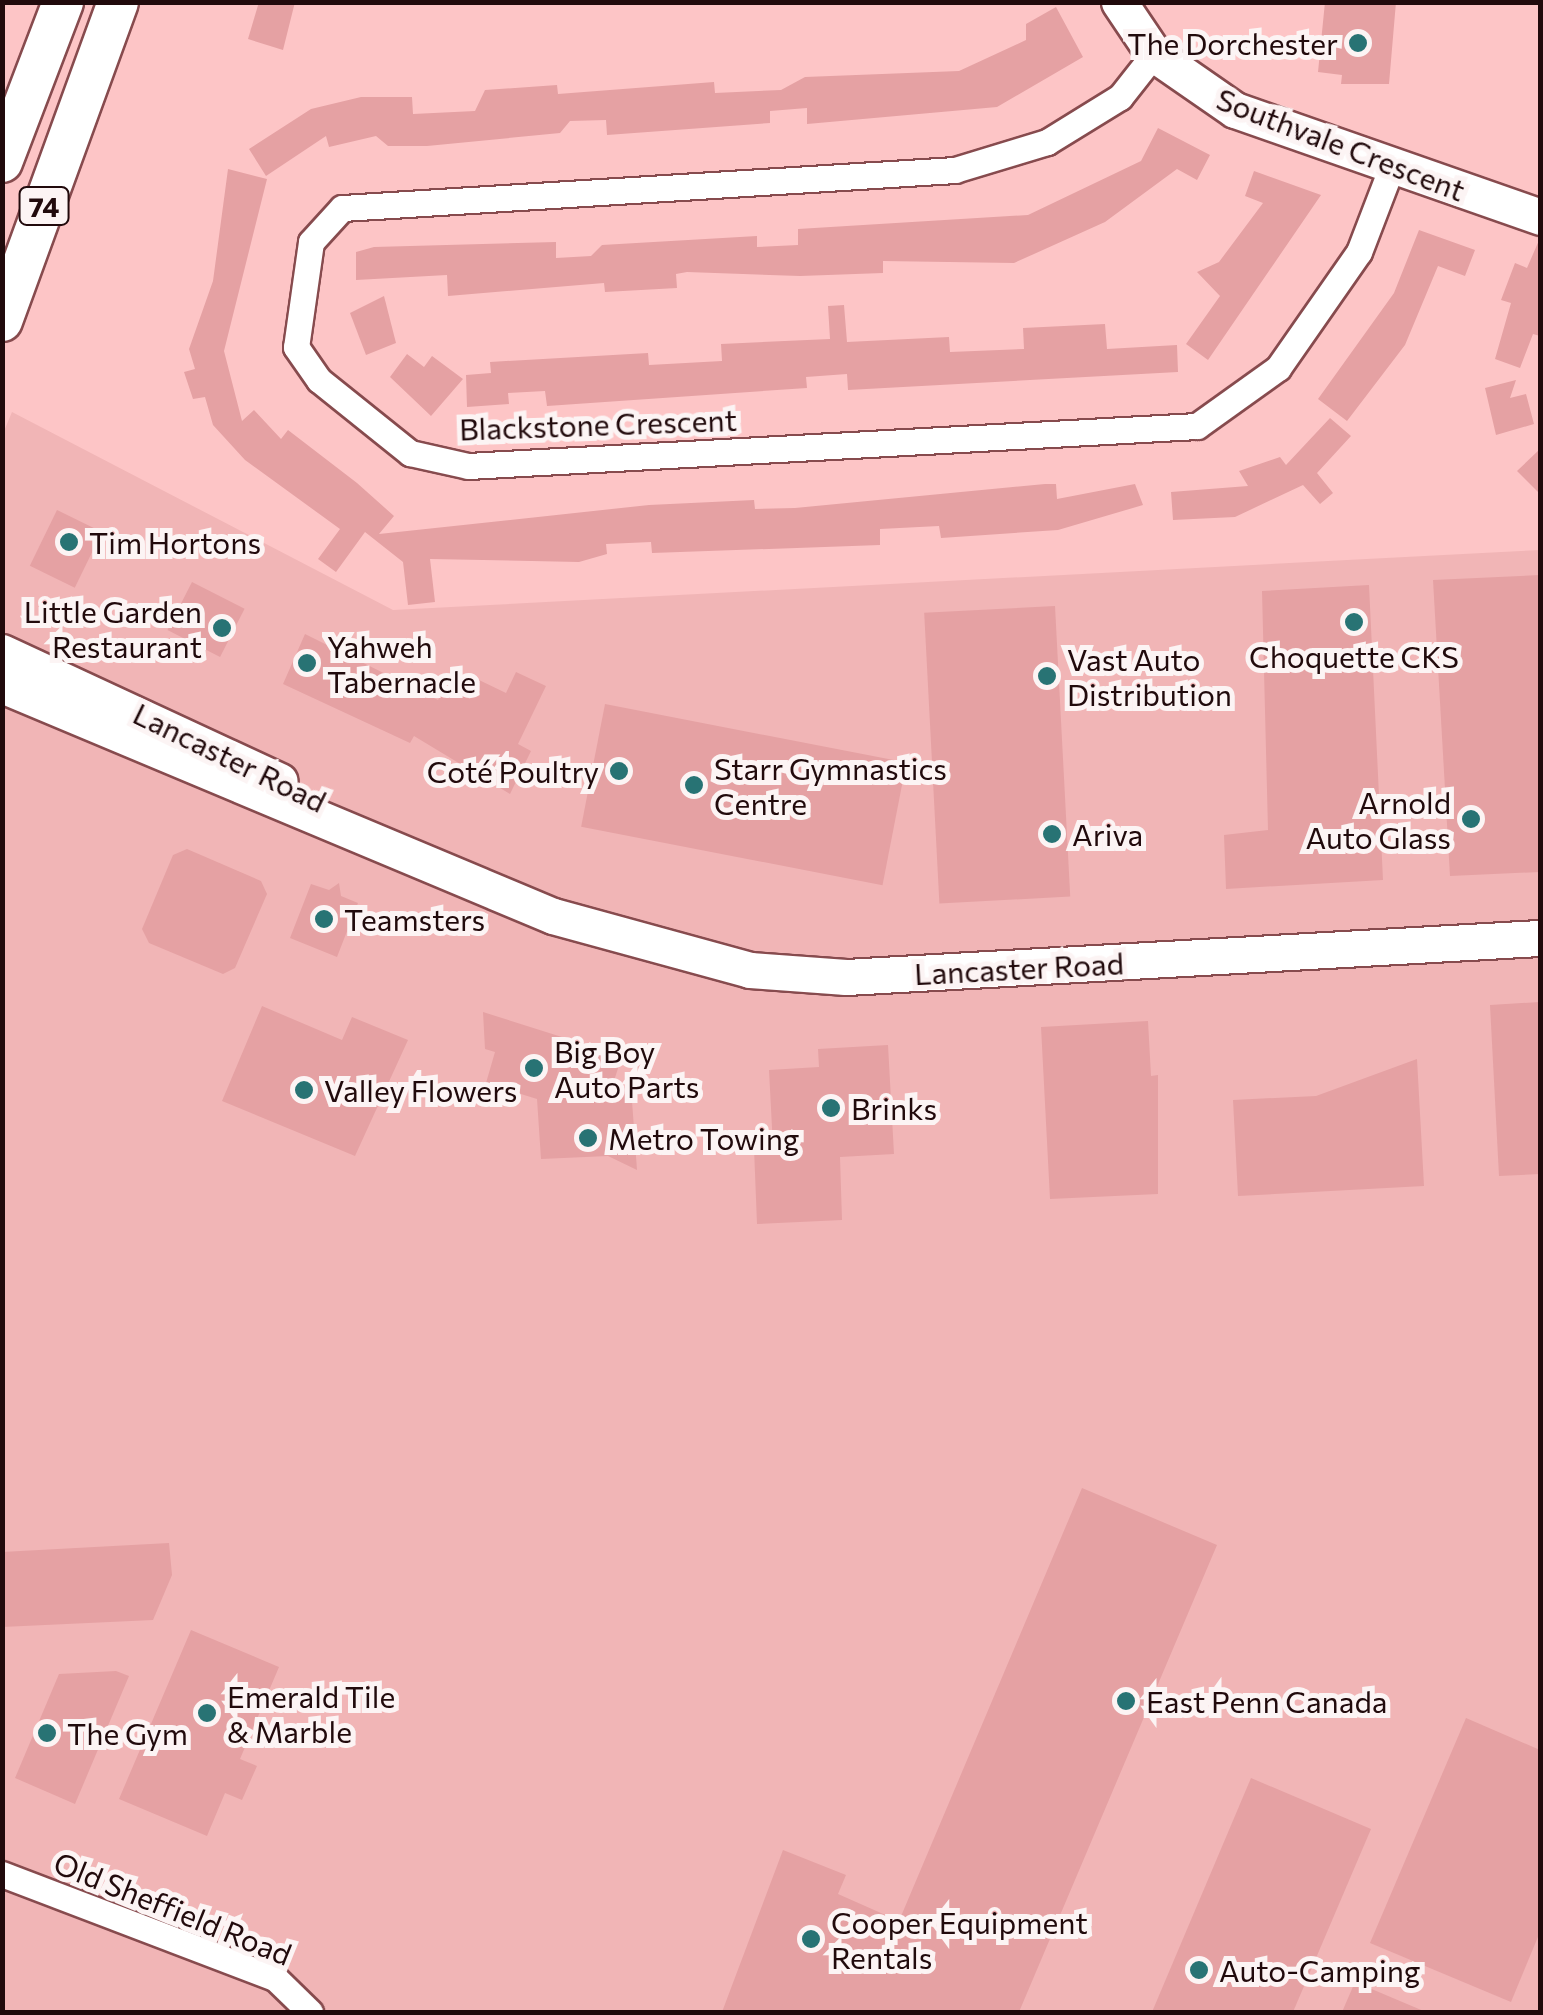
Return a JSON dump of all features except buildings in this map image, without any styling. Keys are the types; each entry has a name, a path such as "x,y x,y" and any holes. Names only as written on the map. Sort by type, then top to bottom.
{"main road":[{"name":"74","path":"2,162 62,2"},
{"name":"74","path":"2,321 118,2"}],"street":[{"name":"Southvale Crescent","path":"1119,2 1154,54 1235,110 1540,218"},
{"name":"Blackstone Crescent","path":"1154,54 1120,96 1047,142 955,170 342,208 311,242 296,347 319,380 410,453 468,466 1198,426 1278,368 1359,252 1392,166"},
{"name":"Lancaster Road","path":"2,652 315,810"},
{"name":"Lancaster Road","path":"2,685 315,810 508,897 682,956 846,977 1540,938"},
{"name":"Old Sheffield Road","path":"2,1874 275,1978 310,2012"}],"shaded area":[{"path":"12,412 393,610 1540,550 1540,2012 3,2012 2,436"}],"place":[{"name":"The Dorchester","path":"1358,43"},
{"name":"Tim Hortons","path":"69,542"},
{"name":"Choquette CKS","path":"1354,622"},
{"name":"Little Garden Restaurant","path":"222,628"},
{"name":"Yahweh Tabernacle","path":"307,663"},
{"name":"Vast Auto Distribution","path":"1047,676"},
{"name":"Coté Poultry","path":"619,771"},
{"name":"Starr Gymnastics Centre","path":"694,785"},
{"name":"Arnold Auto Glass","path":"1471,819"},
{"name":"Ariva","path":"1052,834"},
{"name":"Teamsters","path":"324,919"},
{"name":"Big Boy Auto Parts","path":"534,1068"},
{"name":"Valley Flowers","path":"304,1090"},
{"name":"Brinks","path":"831,1108"},
{"name":"Metro Towing","path":"588,1138"},
{"name":"East Penn Canada","path":"1126,1701"},
{"name":"Emerald Tile & Marble","path":"207,1713"},
{"name":"The Gym","path":"47,1733"},
{"name":"Cooper Equipment Rentals","path":"811,1939"},
{"name":"Auto-Camping","path":"1199,1970"}]}
